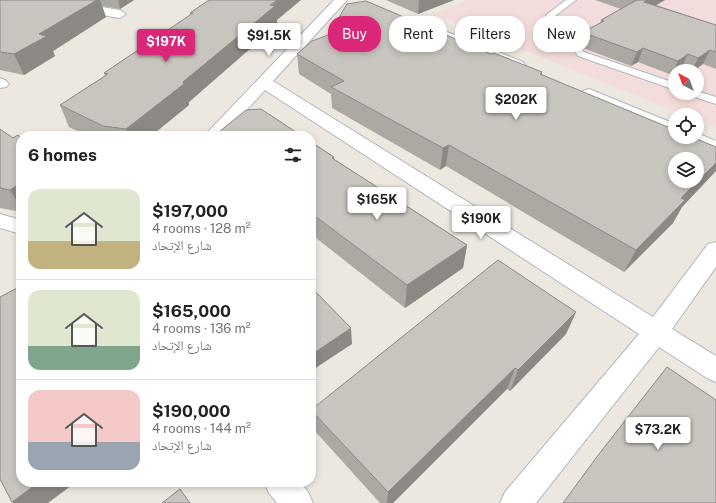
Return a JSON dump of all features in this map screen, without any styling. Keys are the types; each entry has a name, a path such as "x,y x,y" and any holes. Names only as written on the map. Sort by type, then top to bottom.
{"street":[{"path":"32,0 120,14"},
{"path":"218,131 342,0"},
{"path":"447,35 529,70"},
{"path":"264,82 716,370"},
{"path":"573,88 668,127"},
{"path":"704,142 716,147"},
{"path":"0,222 16,226"},
{"path":"516,503 656,332 716,250"},
{"path":"284,487 297,503"}],"lane":[{"path":"572,0 550,15 581,54 668,85"},
{"path":"704,97 716,101"}],"shaded area":[{"path":"467,0 716,0 716,128 704,123 704,108 668,108 525,51 525,16 455,16 455,23 447,20 447,16 438,16 433,14"}],"building":[{"path":"0,0 97,0 39,34 47,36 14,54 0,52"},
{"path":"209,0 277,0 270,5 275,6 183,82 184,84 126,129 103,126 60,105 108,74 104,73 193,13 190,13"},
{"path":"637,0 647,0 644,2 716,25 716,52 710,50 698,58 688,54 678,61 643,48 637,52 590,35 590,28 604,21 601,20"},
{"path":"366,1 401,16 389,16 389,52 447,52 447,35 455,39 455,52 494,53 542,72 540,74 668,127 668,144 704,144 704,142 716,147 716,163 704,175 704,152 668,152 668,188 691,188 681,198 685,200 636,250 449,145 443,148 331,87 344,81 297,54 312,41 328,35 328,52 381,52 381,16 340,16 347,4"},
{"path":"261,109 294,131 220,131 246,110"},
{"path":"0,129 13,138 16,136 16,186 10,190 0,188"},
{"path":"316,145 334,157 332,158 467,245 407,285 316,217"},
{"path":"498,260 576,312 518,370 515,368 388,492 316,415 316,406"},
{"path":"16,289 16,487 32,487 12,502 0,479 0,297"},
{"path":"316,292 351,328 316,352"},
{"path":"667,367 716,400 716,503 563,503 599,454"},
{"path":"180,489 190,503 162,503"}]}
